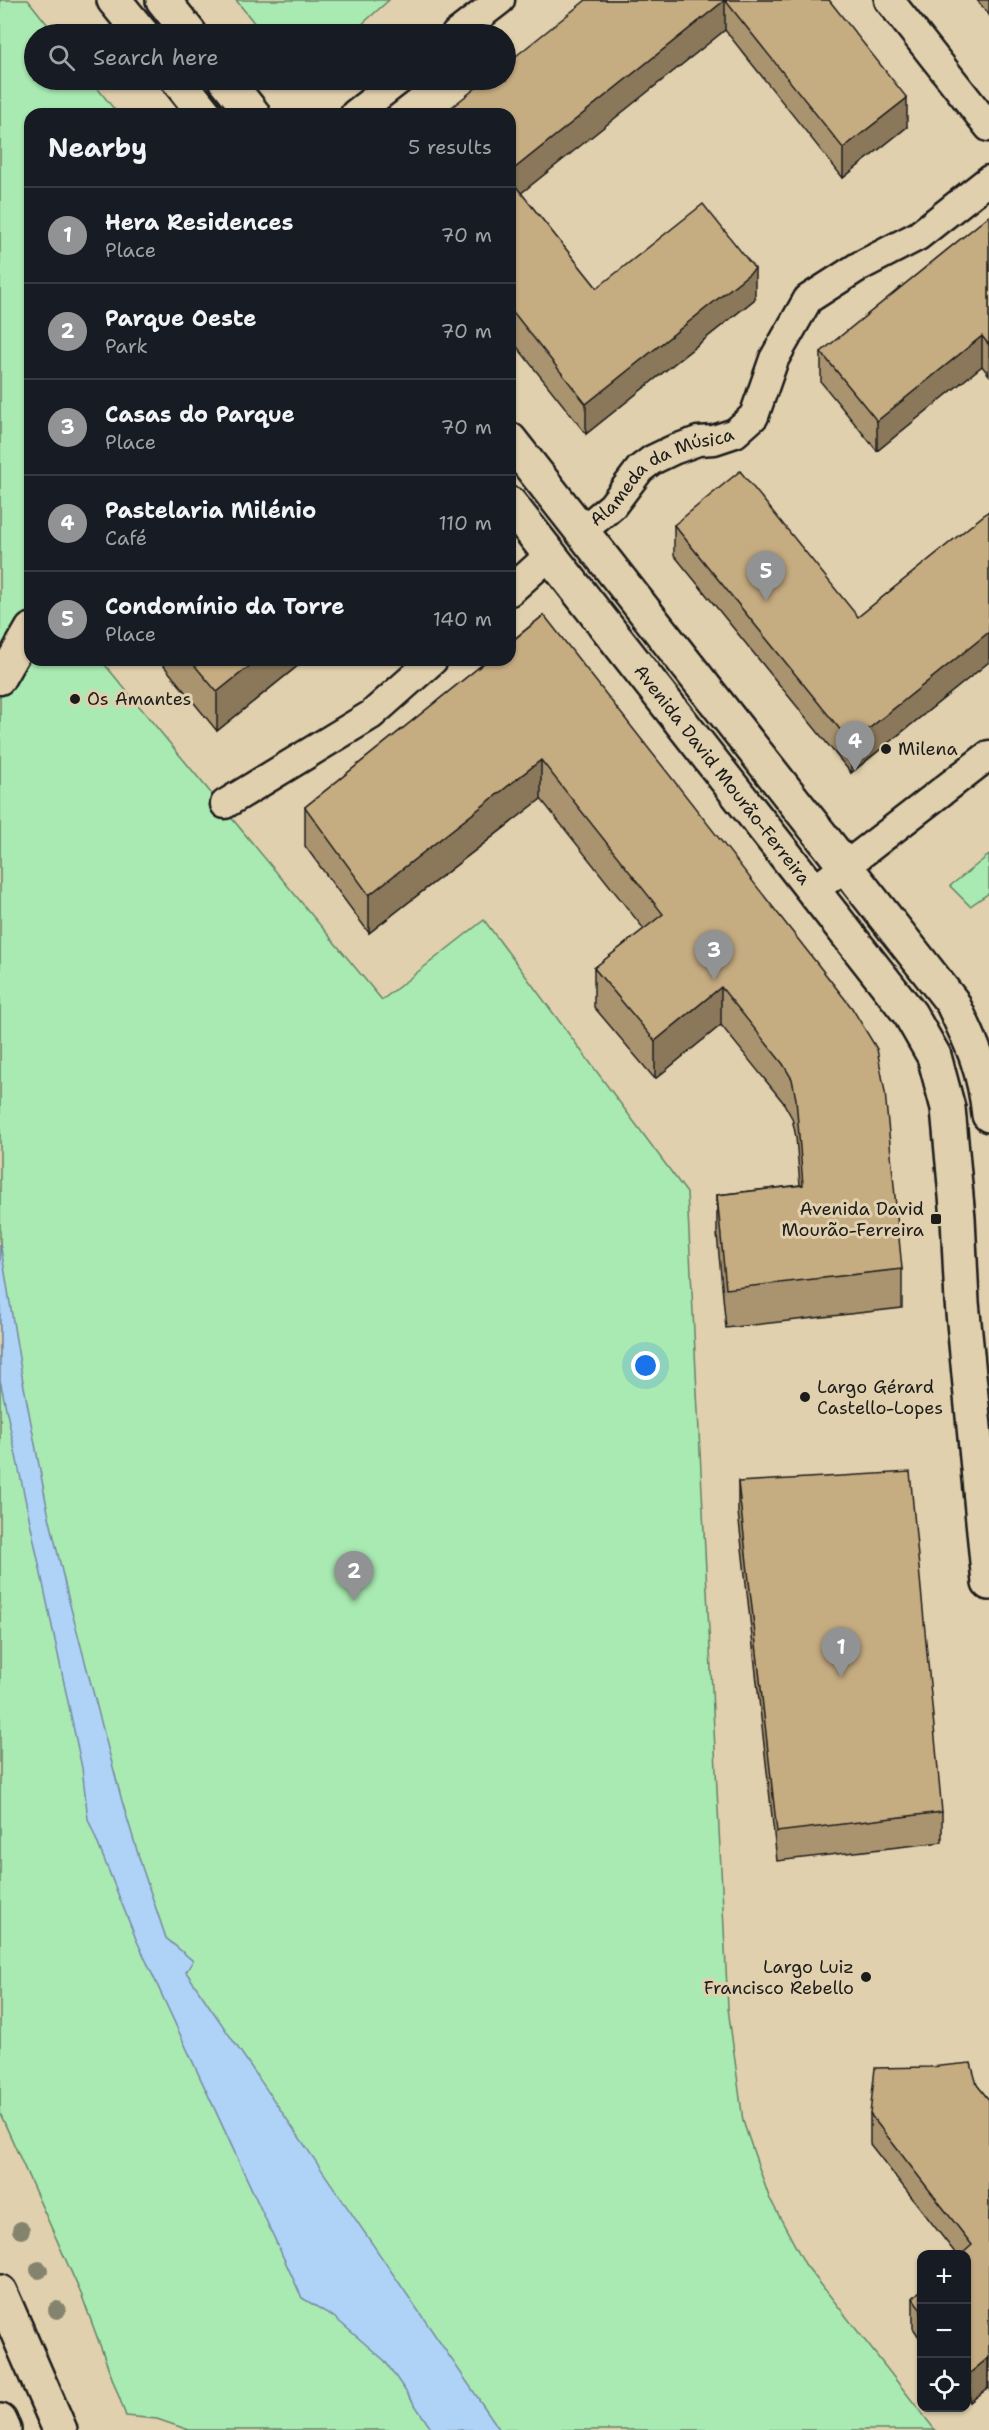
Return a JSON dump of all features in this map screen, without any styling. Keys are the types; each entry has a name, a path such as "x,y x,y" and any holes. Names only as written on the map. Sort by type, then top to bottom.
{"street":[{"path":"114,0 134,24"},
{"path":"163,0 182,24"},
{"path":"469,24 500,0"},
{"path":"890,0 989,127"},
{"path":"186,90 200,108"},
{"path":"234,90 248,108"},
{"path":"363,108 386,90"},
{"name":"Alameda da Música","path":"582,531 612,506 640,469 652,460 699,441 714,440 735,434 754,416 774,359 808,299 858,267 918,236 989,180"},
{"path":"516,448 952,1002 978,1055 986,1087 989,1115"},
{"name":"Avenida David Mourão-Ferreira","path":"516,512 812,892 910,1014 934,1056 948,1108 958,1218 962,1302 989,1583"},
{"path":"516,586 550,555"},
{"path":"0,680 24,638"},
{"path":"225,804 371,715 426,666"},
{"path":"812,892 989,755"},
{"path":"0,2292 60,2430"},
{"path":"0,2421 4,2430"}],"green space":[{"path":"0,0 28,0 47,24 24,24 24,90 99,90 113,108 24,108 24,666 106,666 382,1000 484,920 687,1193 728,2008 743,2121 769,2197 805,2264 917,2407 917,2412 921,2412 935,2430 189,2430 157,2419 126,2416 82,2296 0,2113"},
{"path":"236,0 389,0 362,24 255,24"},
{"path":"989,855 989,893 970,906 950,886"}],"water":[{"path":"0,1242 48,1512 69,1601 122,1801 166,1938 193,1961 186,1972 500,2430 432,2430 385,2361 334,2317 302,2298 136,1939 88,1819 82,1768 0,1380"}],"building":[{"path":"586,0 725,0 516,167 516,108 451,108 473,90 516,90 516,56"},
{"path":"725,0 829,0 907,98 843,148"},
{"path":"516,187 597,288 703,204 755,269 586,404 516,316"},
{"path":"989,216 989,345 982,336 877,421 821,352"},
{"path":"740,471 858,617 989,511 989,632 851,743 674,525"},
{"path":"544,615 852,1008 877,1049 885,1092 902,1269 726,1289 717,1195 803,1185 796,1099 792,1079 783,1064 721,987 655,1041 594,968 663,914 541,760 369,895 305,807 481,666 516,666 516,638"},
{"path":"195,666 250,666 217,692"},
{"path":"910,1472 942,1812 777,1832 738,1482"},
{"path":"971,2063 977,2085 989,2100 989,2359 971,2372 971,2250 966,2250 972,2245 870,2114 875,2068 930,2067"}],"place":[{"name":"Condomínio da Torre","path":"766,601"},
{"name":"Os Amantes","path":"75,699"},
{"name":"Milena","path":"886,749"},
{"name":"Pastelaria Milénio","path":"855,771"},
{"name":"Casas do Parque","path":"714,980"},
{"name":"Avenida David Mourão-Ferreira","path":"936,1219"},
{"name":"Largo Gérard Castello-Lopes","path":"805,1397"},
{"name":"Parque Oeste","path":"354,1601"},
{"name":"Hera Residences","path":"841,1677"},
{"name":"Largo Luiz Francisco Rebello","path":"866,1977"}]}
